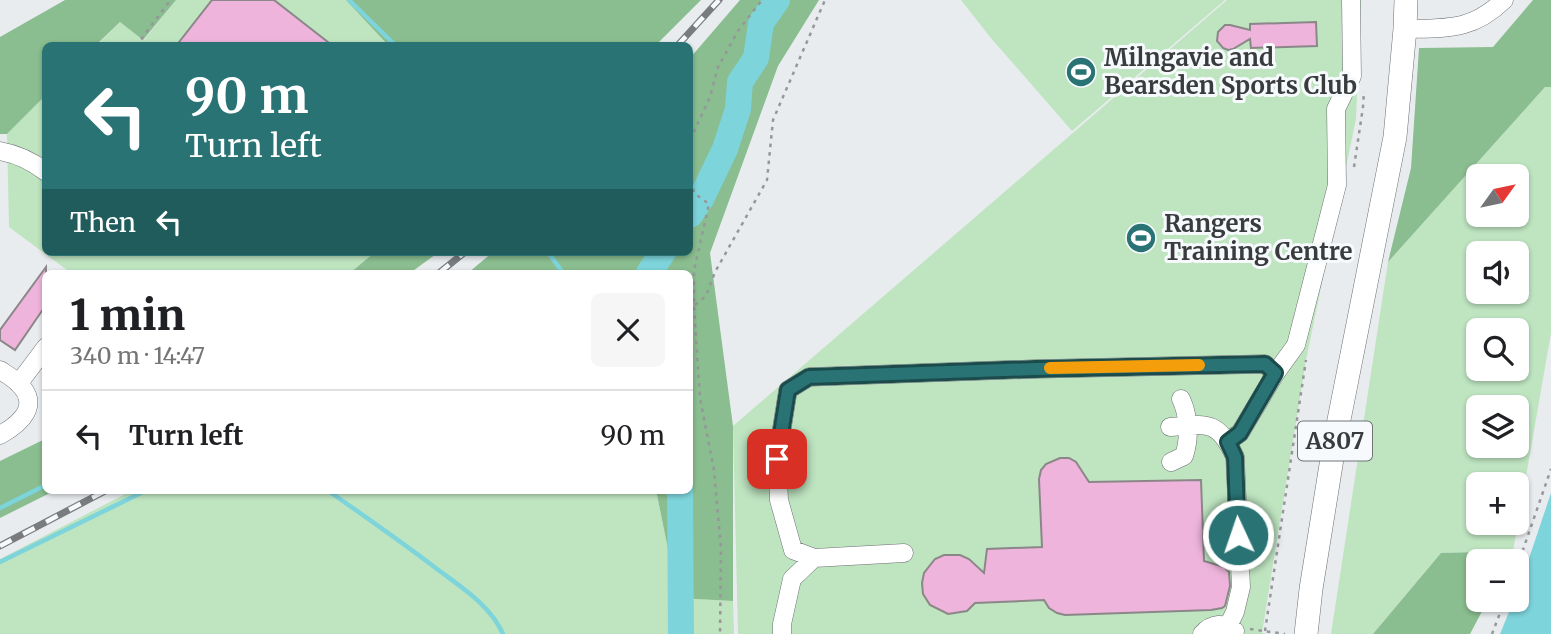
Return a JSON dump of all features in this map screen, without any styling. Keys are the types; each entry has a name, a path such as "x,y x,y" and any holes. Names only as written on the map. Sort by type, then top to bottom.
{"main road":[{"name":"A807","path":"1306,634 1335,440 1395,138 1406,0"}],"street":[{"path":"1228,442 1240,433 1275,373 1296,345 1338,185 1336,109 1352,76 1351,0"},
{"path":"1405,29 1462,26 1490,13 1504,0"},
{"path":"0,151 11,153 39,167"},
{"path":"19,383 42,352"},
{"path":"904,552 814,558 793,550 779,500 777,459 788,390 809,377 1021,369 1265,364 1275,373"},
{"path":"0,370 19,383 28,399 27,411 22,420 0,435"},
{"path":"1178,426 1186,410 1181,400"},
{"path":"1178,426 1204,424 1216,429 1228,442 1235,457 1241,587 1233,630 1213,625 1202,634"},
{"path":"1171,462 1184,456 1187,445 1178,426"},
{"path":"782,634 792,579 814,558"}],"path":[{"path":"139,42 168,0"},
{"path":"693,134 710,97 718,66 738,31 762,0"},
{"path":"694,306 706,296 715,272 766,180 773,120 825,0"},
{"path":"693,187 694,192 709,204 694,270 694,306 700,398 714,470 721,549 720,634"},
{"path":"1523,549 1551,469"},
{"path":"1492,634 1500,612"},
{"path":"1262,631 1284,634"}],"green space":[{"path":"65,0 176,0 143,40 120,22 99,42 42,42 42,99 7,134 0,134 0,37"},
{"path":"176,0 346,0 386,42 100,42 120,22 144,40"},
{"path":"346,0 701,0 659,42 385,42"},
{"path":"740,0 819,0 778,66 710,253 733,426 733,601 678,598 657,494 693,494 693,270 472,270 488,256 693,256 693,55"},
{"name":"Milngavie and Bearsden Sports Club","path":"961,0 1225,0 1072,131"},
{"name":"Rangers Training Centre","path":"1227,0 1361,0 1356,119 1306,360 1262,633 1267,634 738,634 733,426"},
{"path":"1533,0 1551,0 1551,87 1545,87 1476,164 1466,164 1466,175 1388,262 1411,168 1419,48 1493,47"},
{"path":"1545,87 1551,87 1551,333 1527,472 1466,472 1466,535 1516,535 1513,549 1466,549 1466,552 1441,553 1373,634 1331,634 1388,262 1466,175 1466,228 1530,228 1530,164 1476,164"},
{"path":"42,99 42,251 9,227 7,134"},
{"path":"48,256 370,256 354,270 67,270"},
{"path":"370,256 433,256 414,270 354,270"},
{"path":"42,440 42,494 48,494 0,518 0,461"},
{"path":"125,494 657,494 678,598 733,601 734,634 678,634 678,609 675,634 0,634 0,559"},
{"path":"1466,552 1466,612 1482,612 1470,634 1373,634 1441,553"}],"water":[{"path":"1551,493 1551,634 1500,634 1509,612 1529,612 1529,558"}],"building":[{"path":"212,0 274,0 328,42 179,42"},
{"path":"1316,22 1317,46 1251,48 1250,39 1228,50 1217,41 1218,32 1225,25 1250,30 1250,24"},
{"path":"42,272 42,311 15,350 0,340 0,330"},
{"path":"1060,458 1069,458 1076,462 1089,482 1201,480 1204,561 1224,567 1229,572 1230,586 1225,606 1211,610 1065,615 1049,608 1044,600 975,603 967,611 948,614 930,605 923,594 922,583 924,573 935,559 944,555 960,555 969,559 984,573 987,549 1042,547 1039,479 1046,464"}],"waterway":[{"path":"349,0 392,42"},
{"path":"693,211 725,149 738,109 740,82 756,58 761,23 777,0"},
{"path":"551,256 561,270"},
{"path":"651,270 660,256"},
{"path":"0,508 42,487"},
{"path":"0,562 139,494"},
{"path":"333,494 473,596 490,614 503,634"},
{"path":"680,494 681,634"}],"railway":[{"path":"681,42 719,0"},
{"path":"443,270 460,256"},
{"path":"0,546 99,494"}],"slow traffic":[{"path":"1050,368 1199,365"}],"place":[{"name":"Milngavie and Bearsden Sports Club","path":"1081,72"},
{"name":"Rangers Training Centre","path":"1141,238"}],"route":[{"path":"777,459 788,390 809,377 1265,364 1275,373 1240,433 1228,442 1235,457 1238,535"}]}
